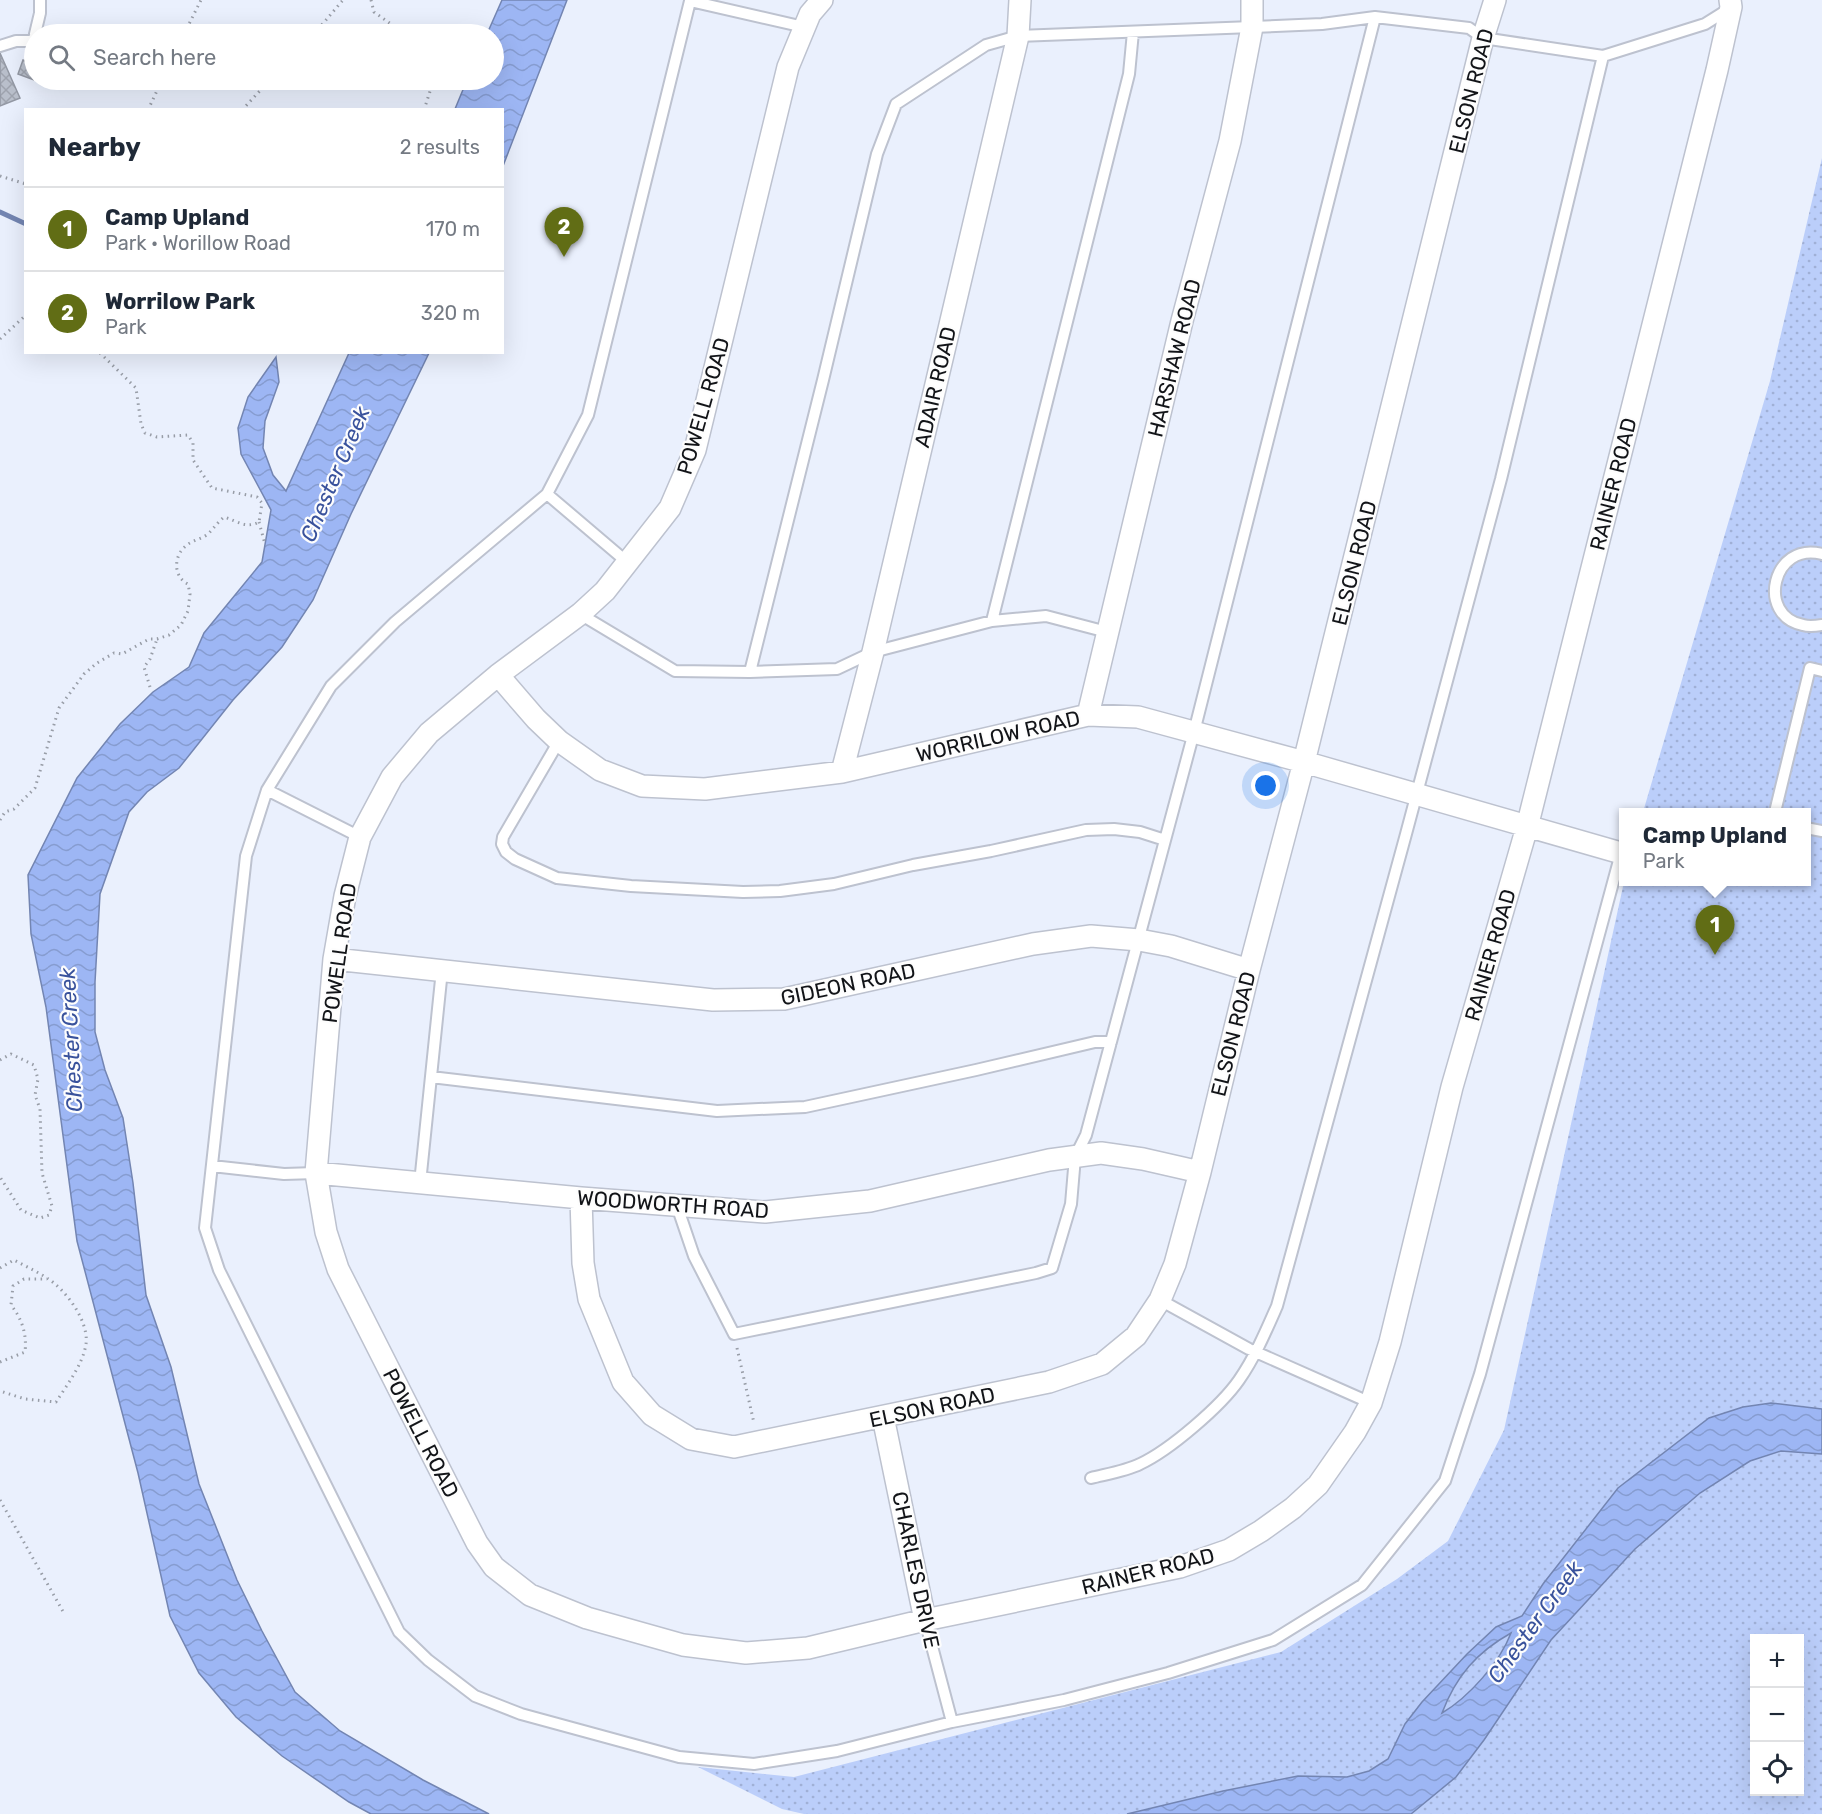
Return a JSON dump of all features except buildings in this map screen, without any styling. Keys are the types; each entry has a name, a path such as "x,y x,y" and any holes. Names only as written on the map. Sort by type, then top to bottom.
{"street":[{"name":"POWELL ROAD","path":"822,0 810,14 788,67 695,450 670,508 605,591 580,614 498,675 429,733 392,777 360,837 345,896 334,959 316,1173 326,1233 338,1269 477,1543 494,1567 530,1595 587,1618 683,1645 746,1653 808,1648 925,1620"},
{"name":"ADAIR ROAD","path":"842,772 873,652 1018,36 1020,0"},
{"name":"HARSHAW ROAD","path":"1088,715 1182,321 1230,141 1252,27 1251,0"},
{"name":"ELSON ROAD","path":"581,1198 583,1263 589,1299 623,1382 652,1415 691,1439 734,1447 1049,1382 1102,1364 1136,1336 1160,1300 1175,1264 1200,1172 1249,970 1305,762 1483,38 1495,0"},
{"name":"RAINER ROAD","path":"925,1620 1180,1567 1229,1550 1293,1508 1318,1485 1355,1432 1371,1403 1390,1342 1452,1087 1527,827 1731,4"},
{"name":"WORRILOW ROAD","path":"498,675 536,719 559,741 600,770 642,786 705,789 842,772 1088,715 1138,717 1305,762 1619,852"},
{"name":"GIDEON ROAD","path":"334,959 713,1000 784,999 1033,944 1091,936 1139,940 1171,946 1249,970"},
{"name":"WOODWORTH ROAD","path":"316,1173 581,1198 765,1212 870,1201 1049,1160 1101,1153 1143,1159 1200,1172"},
{"name":"CHARLES DRIVE","path":"883,1417 925,1620"}],"lane":[{"path":"38,24 40,0"},
{"path":"804,27 690,1 588,415 547,494 395,622 331,686 267,790 246,856 205,1228 219,1270 399,1632 428,1660 475,1696 521,1714 679,1757 754,1764 837,1751 952,1722 1064,1701 1168,1673 1273,1640 1362,1585 1444,1481 1480,1374 1619,860"},
{"path":"750,672 877,154 896,104 986,45 1018,36 1322,24 1375,17 1469,28 1483,38 1603,56 1705,24 1731,4"},
{"path":"677,1206 694,1256 734,1334 1052,1268 1071,1204 1076,1157 1086,1135 1166,840 1375,17"},
{"path":"992,621 1129,74 1133,32"},
{"path":"0,46 24,41"},
{"path":"1091,1478 1140,1464 1166,1448 1205,1417 1238,1382 1256,1352 1277,1306 1417,795 1500,479 1603,56"},
{"path":"547,494 627,562"},
{"path":"1822,554 1812,551 1795,555 1781,567 1774,584 1776,602 1786,617 1802,625 1822,625"},
{"path":"580,614 675,670 750,672 837,669 873,652 992,621 1046,616 1107,632"},
{"path":"1777,808 1810,668 1822,671"},
{"path":"559,741 503,837 502,844 506,852 515,859 557,878 653,887 742,892 780,891 834,884 913,865 1086,830 1114,829 1140,832 1166,840"},
{"path":"267,790 360,837"},
{"path":"420,1183 442,970"},
{"path":"431,1077 717,1111 805,1107 1095,1042 1111,1042"},
{"name":"WOODWORTH ROAD","path":"212,1166 284,1174 316,1173"},
{"path":"1160,1300 1256,1352 1371,1403"},
{"name":"CHARLES DRIVE","path":"925,1620 952,1722"}],"path":[{"path":"189,24 201,0"},
{"path":"323,24 343,0"},
{"path":"371,0 375,12 391,24"},
{"path":"149,108 157,90"},
{"path":"244,108 261,90"},
{"path":"425,108 430,90"},
{"path":"0,176 24,183"},
{"path":"0,339 24,317"},
{"path":"101,354 135,388 141,424 145,433 157,437 188,435 193,443 193,460 212,488 257,497 262,503 259,522 265,544"},
{"path":"0,820 5,812 15,809 35,788 59,708 84,674 114,653 122,654 149,639 157,639 169,634 181,625 188,611 190,594 188,584 179,577 177,570 180,551 187,544 206,536 224,517 244,525 259,522"},
{"path":"150,687 144,667 150,659 157,639"},
{"path":"0,1060 11,1054 34,1065 38,1079 35,1095 40,1109 42,1173 52,1206 49,1215 40,1218 21,1210 0,1177"},
{"path":"0,1268 14,1260 49,1279 75,1305 84,1323 86,1343 80,1362 57,1402 25,1399 0,1391"},
{"path":"0,1362 25,1352 26,1342 20,1316 11,1305 13,1286 24,1279 49,1279"},
{"path":"734,1334 758,1442"},
{"path":"0,1500 65,1615"}],"shaded area":[{"path":"1822,158 1822,1814 804,1814 782,1809 698,1767 794,1777 1281,1652 1397,1579 1448,1541 1504,1430 1623,886 1811,886 1811,808 1644,808 1770,381"}],"water":[{"path":"502,0 567,0 504,163 504,108 455,108 463,90 504,90 504,24 491,24"},
{"name":"Chester Creek","path":"349,354 429,354 351,514 313,600 282,647 233,700 179,768 147,792 129,812 100,894 95,982 95,1032 105,1070 123,1118 146,1295 171,1367 199,1484 237,1580 262,1631 295,1692 340,1731 423,1780 489,1814 371,1814 349,1802 282,1756 236,1717 199,1673 170,1616 138,1473 77,1241 46,1007 31,934 28,875 77,778 120,724 153,692 189,667 204,633 262,562 271,510 241,454 238,428 248,397 276,357 279,382 265,421 263,448 273,475 286,491"},
{"name":"Chester Creek","path":"1771,1403 1822,1409 1822,1454 1781,1451 1750,1461 1700,1493 1635,1549 1551,1640 1484,1740 1456,1777 1411,1814 1127,1814 1298,1776 1347,1777 1369,1771 1388,1759 1405,1724 1422,1702 1496,1627 1522,1616 1543,1584 1618,1488 1709,1418 1743,1407","holes":["1511,1633 1491,1667 1473,1688 1442,1713 1454,1688 1469,1666 1488,1648"]}],"waterway":[{"path":"0,212 24,223"}],"place":[{"name":"Worrilow Park","path":"564,257"},
{"name":"Camp Upland","path":"1715,955"}]}
